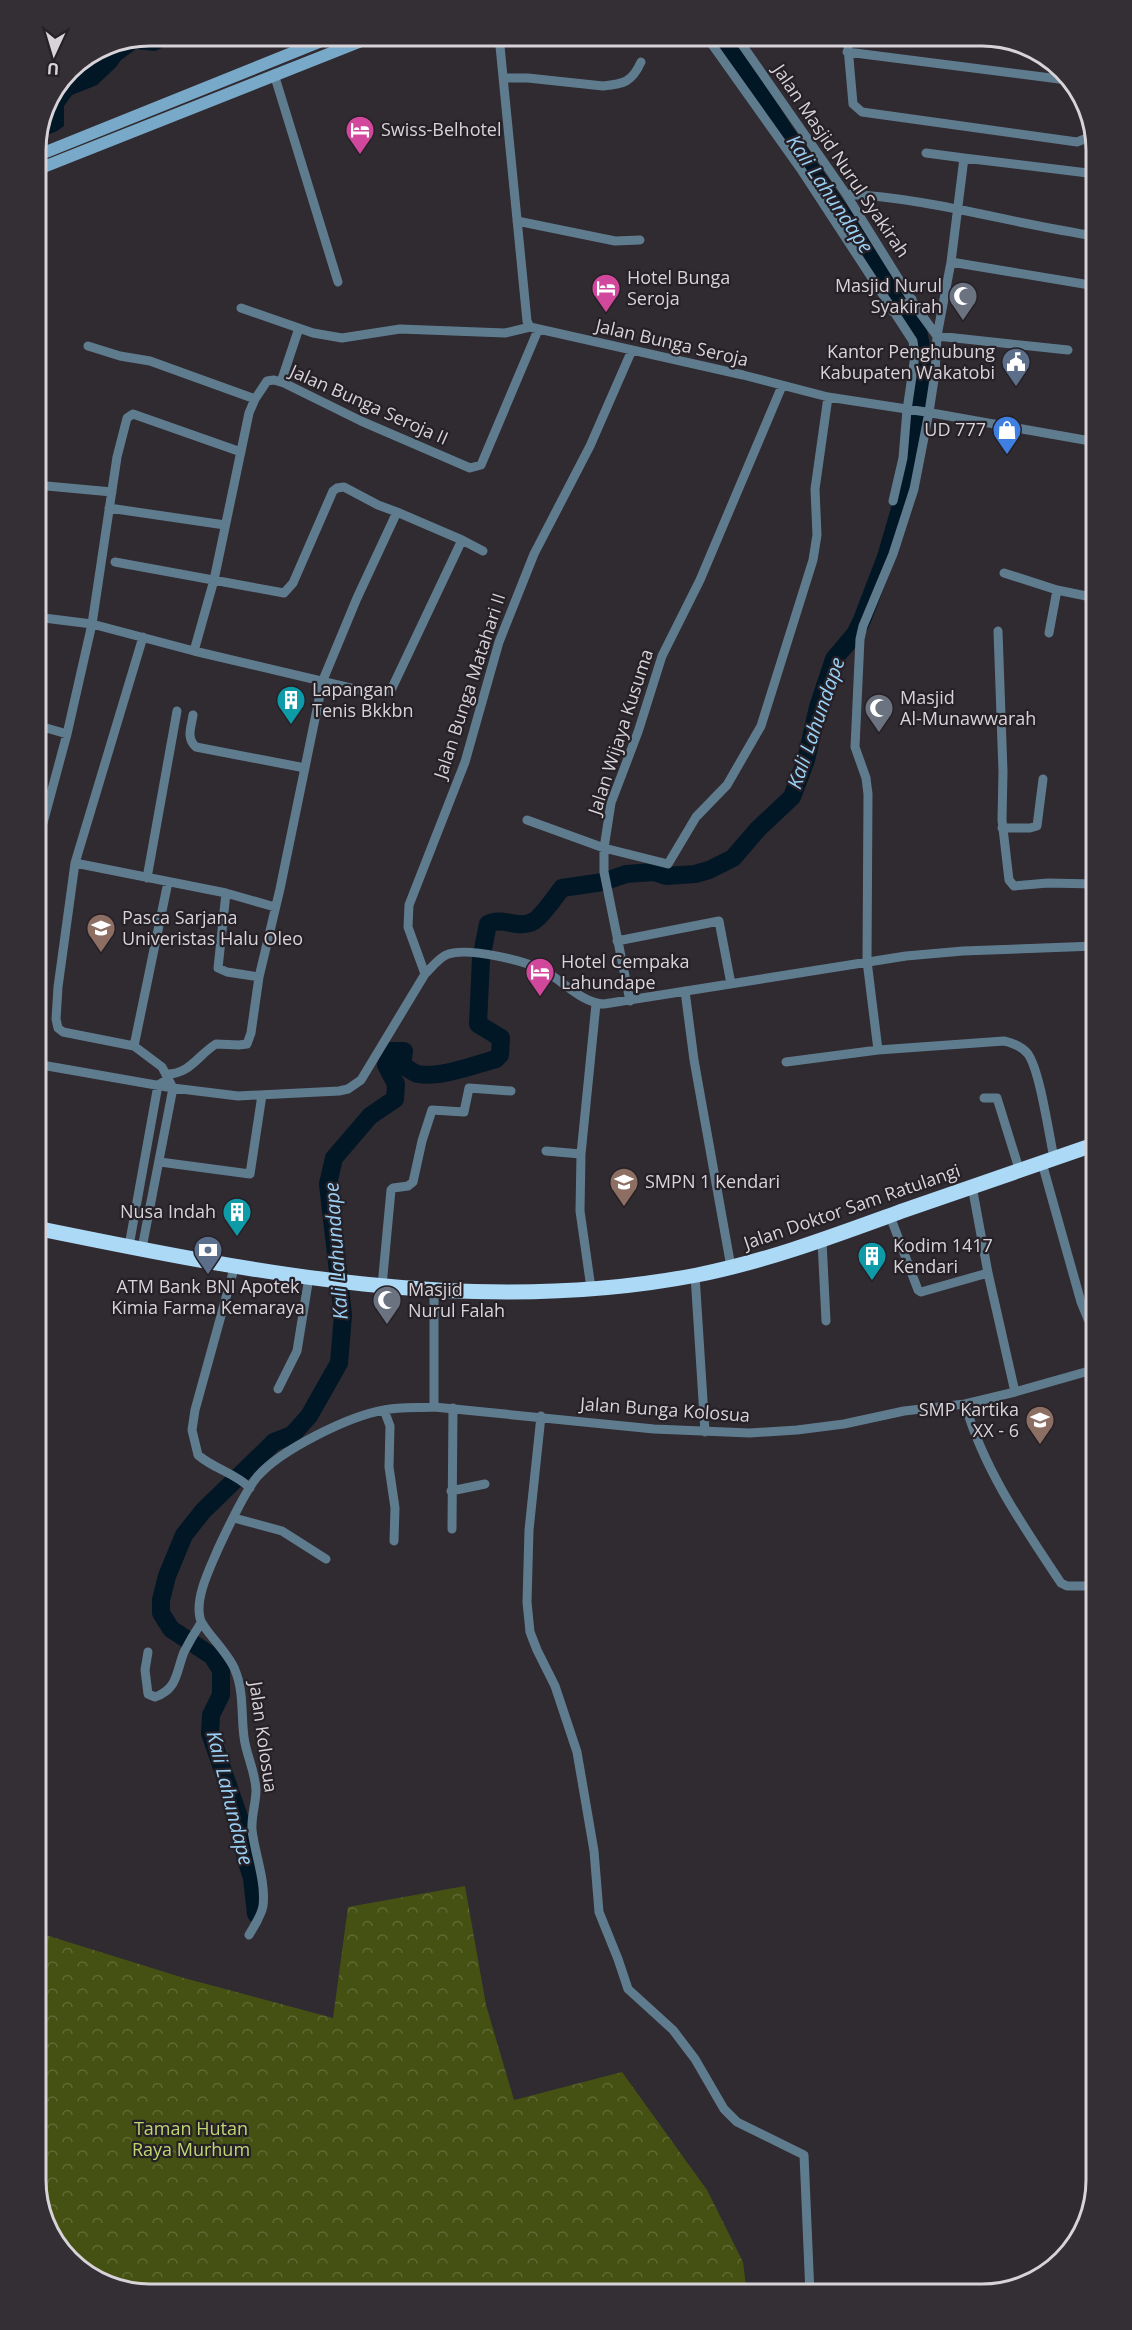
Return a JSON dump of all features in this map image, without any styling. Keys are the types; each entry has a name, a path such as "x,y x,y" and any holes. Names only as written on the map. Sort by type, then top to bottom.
{"highway":[{"name":"Jalan Doktor Sam Ratulangi","path":"46,1230 235,1265 350,1283 434,1290 539,1293 695,1275 732,1267 822,1241 1086,1148"}],"main road":[{"path":"47,152 309,46"},
{"path":"47,166 347,46"}],"street":[{"path":"500,46 527,321 534,329"},
{"path":"713,47 802,171 910,336 914,346 903,458 893,501"},
{"name":"Jalan Masjid Nurul Syakirah","path":"743,47 846,194 911,301 937,336"},
{"path":"847,47 853,104 862,112 1077,142 1085,139"},
{"path":"847,52 1056,79"},
{"path":"503,78 615,85 632,78 641,62"},
{"path":"274,74 338,282"},
{"path":"926,153 1086,173"},
{"path":"878,1050 867,961 868,794 866,778 855,747 860,639 863,626 893,554 914,489 935,373 937,336 951,262 963,158"},
{"path":"846,194 892,197 1086,234"},
{"path":"517,221 615,241 640,240"},
{"path":"951,262 1086,284"},
{"path":"894,312 911,301"},
{"path":"241,308 298,328 342,338 400,329 505,333 534,329"},
{"path":"928,324 940,320"},
{"path":"280,382 298,328"},
{"name":"Jalan Bunga Seroja","path":"534,329 743,375 828,397 1086,440"},
{"name":"Jalan Bunga Seroja II","path":"255,399 267,381 280,382 402,440 476,468 481,465 534,329"},
{"path":"937,336 1068,351"},
{"path":"88,346 120,356 150,361 255,399 249,413 214,580 194,651"},
{"name":"Jalan Bunga Matahari II","path":"426,974 408,927 409,905 465,762 503,631 534,554 590,446 632,350"},
{"name":"Jalan Wijaya Kusuma","path":"630,1001 605,887 604,848 611,804 642,722 659,663 700,580 782,386"},
{"path":"527,820 604,848 670,863 696,817 727,785 761,726 816,548 815,489 828,397"},
{"path":"47,808 92,624 117,457 126,420 131,414 241,452"},
{"path":"47,486 112,492"},
{"path":"115,562 278,593 288,591 333,491 344,487 378,505 483,551"},
{"path":"110,508 225,525"},
{"path":"136,1247 158,1085 167,1077 188,1068 216,1044 239,1046 247,1044 251,1034 259,977 323,680 357,598 398,512"},
{"path":"47,618 92,624 194,651 372,693 390,690 462,540"},
{"path":"1004,573 1057,590 1086,596"},
{"path":"1049,633 1057,590"},
{"path":"998,631 1004,772 1002,828 1008,876 1012,885 1086,884"},
{"path":"136,1247 160,1162 173,1088 157,1062 134,1046 63,1032 56,1024 58,987 75,863 143,638"},
{"path":"147,878 177,711"},
{"path":"193,715 189,733 196,747 305,768"},
{"path":"47,728 66,734"},
{"path":"1002,828 1037,826 1044,779"},
{"path":"75,863 226,893 274,907"},
{"path":"134,1046 168,882"},
{"path":"226,893 218,968 227,972 259,977"},
{"path":"617,941 719,921 731,984"},
{"path":"47,1066 173,1088 238,1096 339,1091 361,1080 426,974 445,955 452,953 507,957 533,964 596,1004 630,1001 867,961 963,951 1086,946"},
{"path":"685,991 696,1071 732,1267"},
{"path":"591,1288 580,1211 581,1154 596,1004"},
{"path":"786,1062 878,1050 1004,1041 1020,1047 1030,1056 1033,1067 1048,1161 1081,1302 1086,1314"},
{"path":"382,1286 391,1190 408,1186 412,1182 432,1110 464,1112 469,1088 511,1091"},
{"path":"160,1162 250,1174 262,1095"},
{"path":"984,1098 998,1098 1020,1172"},
{"path":"546,1151 581,1154"},
{"path":"972,1186 988,1273 1015,1392"},
{"path":"890,1216 918,1290 921,1292 988,1273"},
{"path":"822,1241 826,1321"},
{"path":"235,1265 202,1380 192,1430 198,1455 210,1464 243,1480 250,1488"},
{"path":"695,1275 705,1432"},
{"path":"278,1389 297,1351 309,1277"},
{"path":"434,1290 434,1407"},
{"name":"Jalan Bunga Kolosua","path":"201,1623 200,1604 204,1586 217,1553 250,1488 265,1469 297,1447 347,1422 384,1410 453,1408 644,1428 750,1433 844,1424 904,1411 965,1404 1086,1372"},
{"path":"965,1404 979,1447 1013,1509 1061,1583 1067,1586 1086,1586"},
{"path":"452,1529 453,1408"},
{"path":"384,1410 390,1426 389,1467 395,1508 394,1541"},
{"path":"541,1416 529,1530 527,1594 530,1632 555,1686 577,1752 594,1851 598,1912 628,1989 673,2030 695,2059 728,2114 737,2122 804,2155 810,2284"},
{"path":"451,1491 485,1485"},
{"path":"234,1518 282,1531 326,1559"},
{"path":"148,1652 146,1683 148,1694 155,1698 174,1684 184,1653 201,1623"},
{"name":"Jalan Kolosua","path":"201,1623 218,1642 235,1669 242,1696 245,1744 255,1775 256,1793 252,1831 263,1898 261,1913 249,1935"}],"green space":[{"name":"Taman Hutan Raya Murhum","path":"465,1886 486,2005 514,2100 622,2072 707,2190 743,2262 746,2284 144,2283 130,2282 111,2276 98,2270 77,2253 60,2232 54,2219 48,2200 46,2180 46,1935 184,1978 333,2018 348,1907"}],"water":[{"path":"166,46 155,51 136,49 121,60 97,85 72,95 64,106 64,126 48,135 57,104 71,84 84,84 84,70 98,60 117,52 137,47"}],"waterway":[{"name":"Kali Lahundape","path":"256,1914 252,1878 246,1859 241,1823 210,1733 211,1715 221,1695 221,1670 212,1656 171,1629 161,1613 161,1600 167,1576 184,1535 203,1511 274,1442 292,1435 309,1416 339,1363 343,1315 328,1184 334,1158 370,1116 395,1099 396,1084 386,1065 391,1051 404,1051 402,1064 416,1073 427,1075 457,1070 496,1059 500,1055 501,1038 478,1024 481,959 488,924 499,921 522,924 534,921 562,888 603,882 626,874 654,872 666,876 695,874 709,870 733,858 758,829 792,797 806,760 818,707 834,659 855,634 862,620 886,557 909,478 921,395 923,355 918,331 909,311 783,129 730,47"}],"place":[{"name":"Swiss-Belhotel","path":"360,156"},
{"name":"Hotel Bunga Seroja","path":"606,314"},
{"name":"Masjid Nurul Syakirah","path":"963,322"},
{"name":"Kantor Penghubung Kabupaten Wakatobi","path":"1016,388"},
{"name":"UD 777","path":"1007,456"},
{"name":"Lapangan Tenis Bkkbn","path":"291,726"},
{"name":"Masjid Al-Munawwarah","path":"879,734"},
{"name":"Pasca Sarjana Univeristas Halu Oleo","path":"101,954"},
{"name":"Hotel Cempaka Lahundape","path":"540,998"},
{"name":"SMPN 1 Kendari","path":"624,1208"},
{"name":"Nusa Indah","path":"237,1238"},
{"name":"ATM Bank BNI Apotek Kimia Farma Kemaraya","path":"208,1276"},
{"name":"Kodim 1417 Kendari","path":"872,1282"},
{"name":"Masjid Nurul Falah","path":"387,1326"},
{"name":"SMP Kartika XX - 6","path":"1040,1446"}]}
